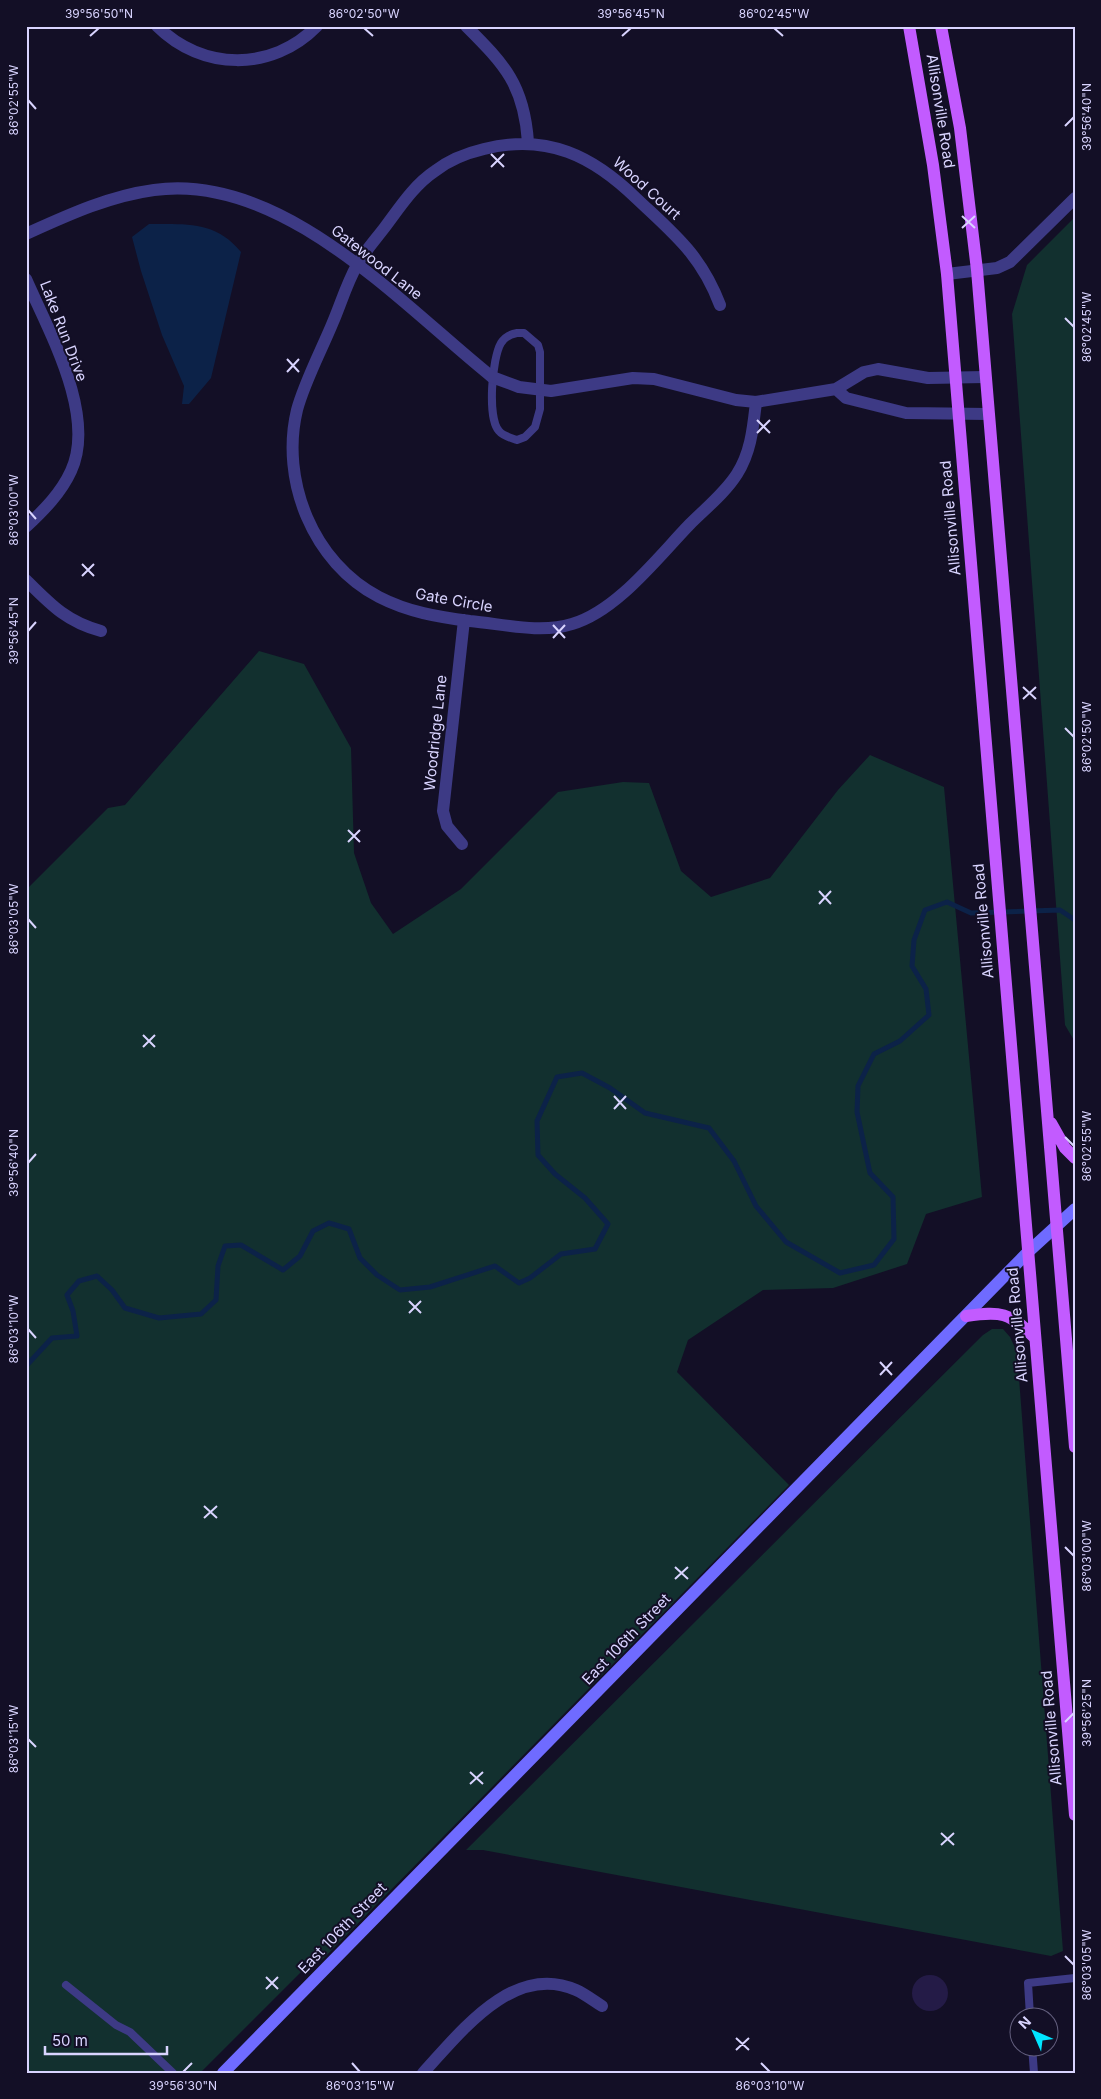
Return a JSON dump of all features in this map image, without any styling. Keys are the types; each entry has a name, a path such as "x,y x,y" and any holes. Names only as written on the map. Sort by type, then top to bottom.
{"main road":[{"name":"Allisonville Road","path":"909,26 933,165 947,274 1075,1815"},
{"name":"Allisonville Road","path":"941,26 960,128 977,270 1075,1447"},
{"path":"1048,1116 1065,1148 1075,1158"},
{"path":"966,1316 991,1312 1010,1316 1035,1338"}],"street":[{"path":"157,26 168,37 194,53 222,60 254,60 276,55 292,46 317,26"},
{"path":"466,26 514,80 526,119 528,142"},
{"name":"Wood Court","path":"358,264 410,193 434,171 456,158 477,150 502,144 528,142 568,151 599,167 618,180 700,262 711,282 720,305"},
{"name":"Gatewood Lane","path":"26,234 113,197 156,189 187,189 210,192 275,212 330,244 358,264 492,376 519,388 551,391 633,378 654,379 736,400 756,402 836,389 864,372 878,369 889,369 928,378 985,377"},
{"path":"947,274 997,268 1010,262 1075,198"},
{"name":"Gate Circle","path":"358,264 298,409 292,447 296,482 303,508 326,550 350,577 376,596 409,610 464,620 540,629 570,625 590,617 625,591 737,474 752,438 756,402"},
{"name":"Lake Run Drive","path":"26,278 66,374 79,422 79,439 72,469 61,490 26,527"},
{"path":"836,389 846,398 906,413 988,414"},
{"path":"26,580 59,612 85,627 101,632"},
{"name":"Woodridge Lane","path":"462,844 447,826 443,811 464,620"},
{"name":"East 106th Street","path":"223,2073 1028,1252 1075,1209"},
{"path":"422,2073 489,2006 515,1990 533,1985 553,1984 576,1990 602,2006"}],"lane":[{"path":"524,333 538,345 540,352 539,390 540,410 536,427 525,437 516,440 499,431 495,424 492,376 500,345 510,334 524,333"},
{"path":"1029,2006 1028,1983 1075,1978"},
{"path":"66,1985 116,2025 130,2032 173,2073"},
{"path":"1033,2056 1034,2073"}],"green space":[{"path":"1075,217 1075,1042 1065,1025 1012,314 1027,265"},
{"path":"259,651 304,664 351,748 354,853 371,903 393,934 461,889 558,792 623,782 649,783 681,871 711,897 770,878 838,790 870,755 944,787 982,1197 926,1214 907,1264 833,1288 763,1290 688,1340 677,1372 789,1485 320,1962 315,1958 200,2073 26,2073 26,890 108,808 125,805"},
{"path":"992,1329 1003,1329 1010,1337 1017,1352 1063,1951 1051,1956 483,1850 466,1850 983,1335"}],"water":[{"path":"149,224 200,226 221,235 241,252 211,378 189,404 182,404 184,386 162,335 132,237"}],"building":[{"path":"930,1975 937,1976 943,1980 947,1986 947,2000 943,2006 937,2010 930,2011 923,2010 917,2006 913,2000 912,1993 913,1986 917,1980 923,1976"}],"waterway":[{"path":"26,1366 52,1338 77,1336 73,1311 67,1295 79,1281 97,1276 112,1290 125,1308 159,1318 201,1314 216,1300 218,1266 225,1246 241,1245 283,1270 300,1256 313,1231 329,1223 349,1229 360,1258 377,1275 400,1290 430,1287 495,1266 519,1283 530,1278 561,1254 595,1249 608,1224 585,1198 555,1174 538,1155 537,1121 557,1077 582,1073 610,1088 645,1113 709,1128 734,1161 756,1206 786,1242 840,1273 874,1265 894,1239 893,1197 870,1173 857,1112 858,1086 874,1054 900,1041 929,1015 926,989 912,966 914,940 925,910 947,902 971,913 1060,910 1075,920"}]}
